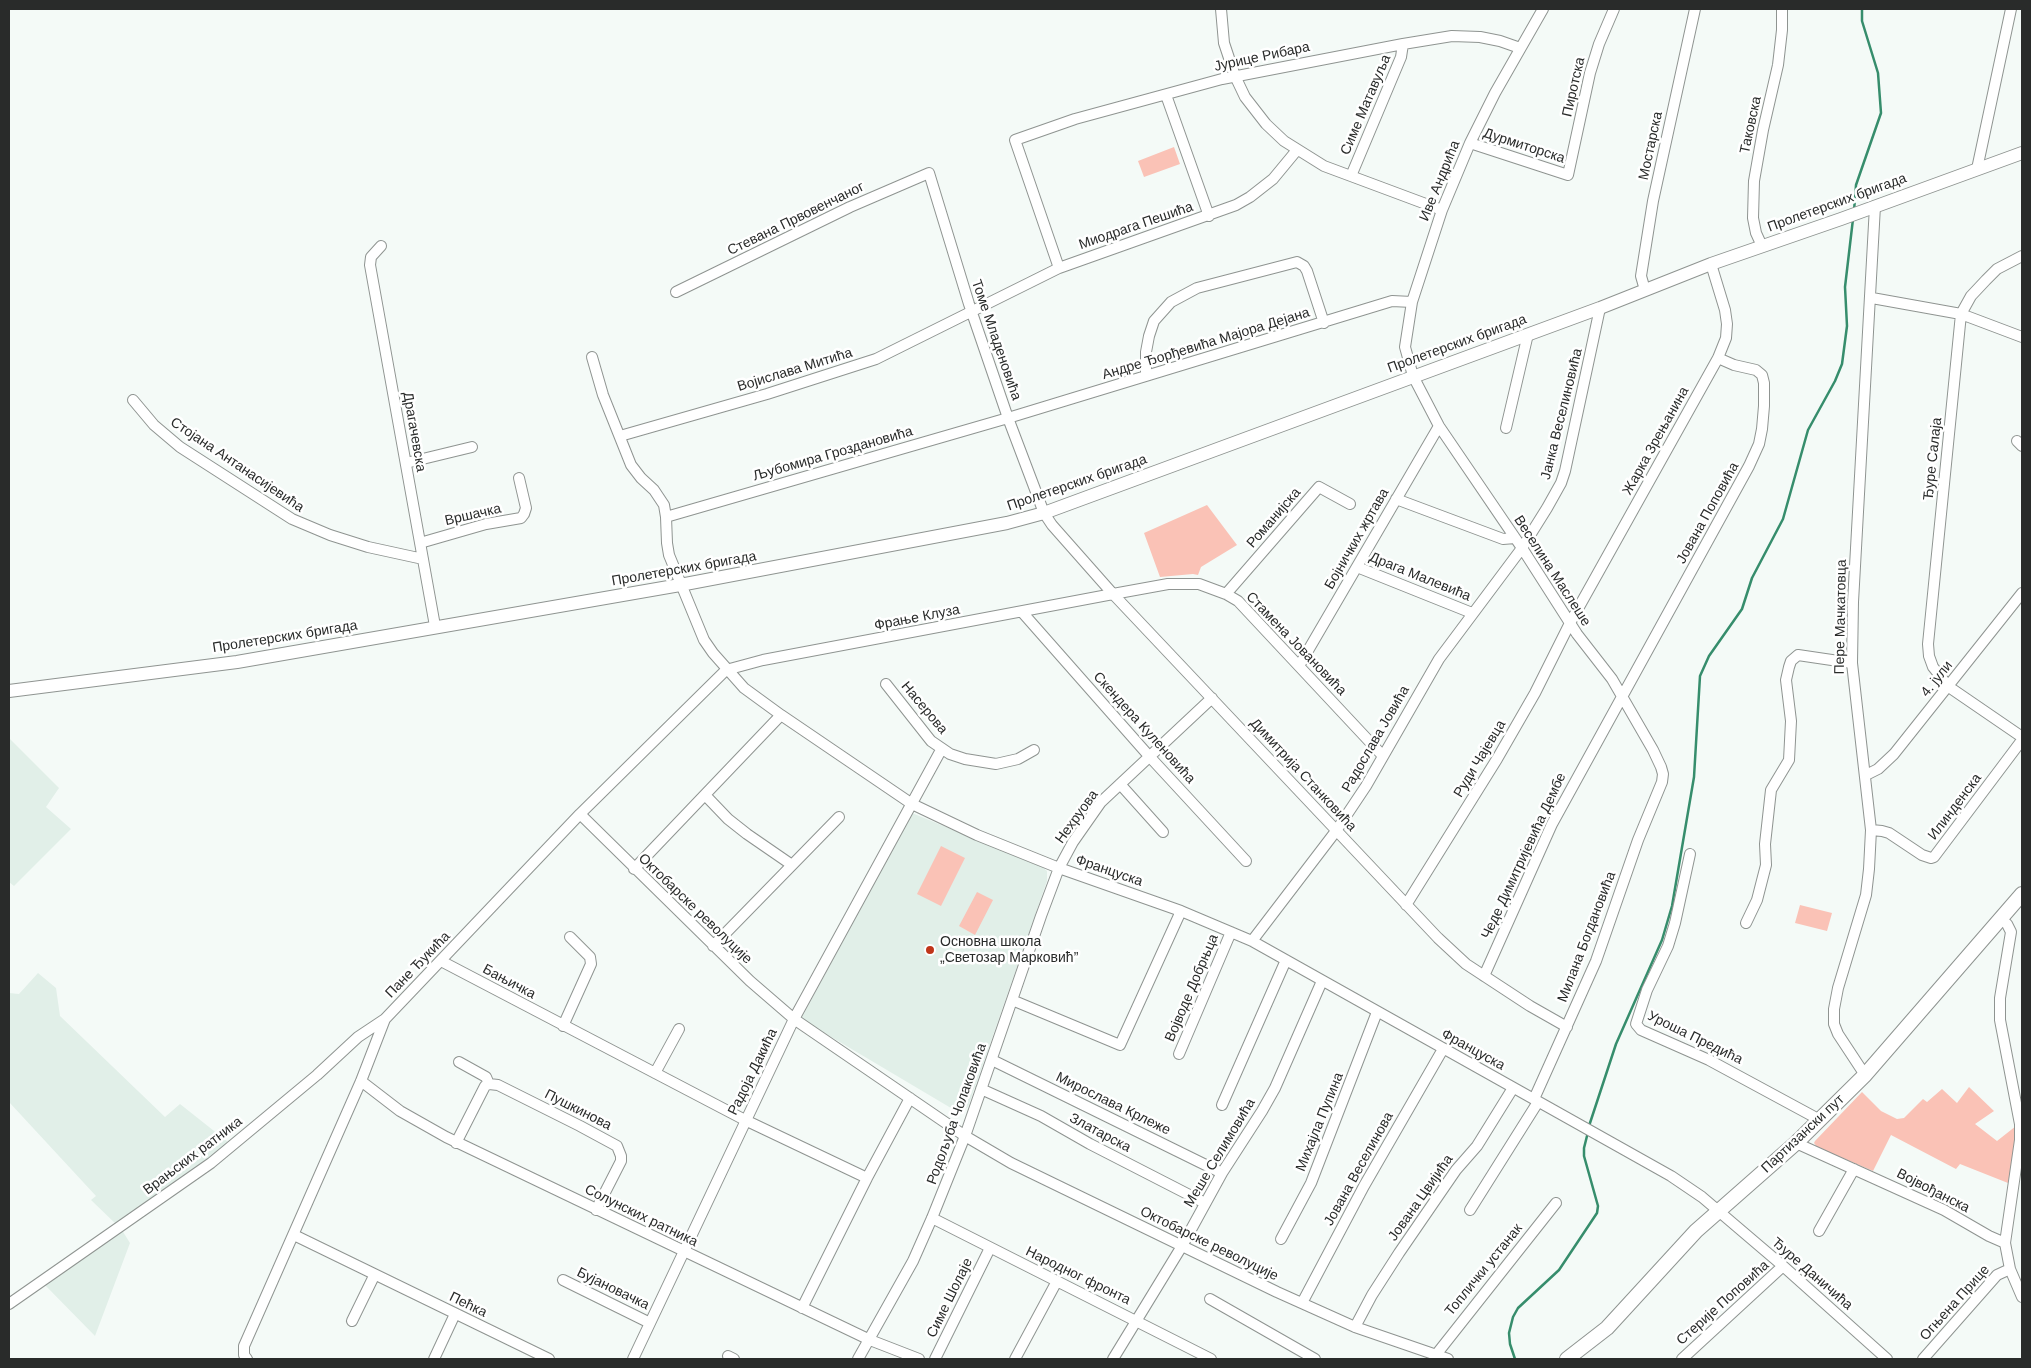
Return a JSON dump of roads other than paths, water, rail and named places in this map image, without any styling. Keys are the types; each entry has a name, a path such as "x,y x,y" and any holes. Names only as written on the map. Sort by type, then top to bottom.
{"main road":[{"name":"Партизански пут","path":"1568,1359 1607,1328 1696,1231 1796,1143 1865,1076 2022,894"}],"street":[{"path":"1221,9 1224,43 1235,76 1245,97 1266,124 1297,150 1324,166 1442,210"},
{"name":"Иве Андрића","path":"1413,376 1405,347 1412,302 1442,210 1470,143 1520,48 1543,9"},
{"name":"Пиротска","path":"1568,175 1598,44 1614,9"},
{"name":"Мостарска","path":"1646,290 1641,276 1653,201 1695,9"},
{"name":"Таковска","path":"1762,246 1753,218 1754,181 1763,130 1778,65 1782,9"},
{"path":"1977,169 2011,9"},
{"name":"Јурице Рибара","path":"1059,268 1015,140 1041,129 1075,119 1235,76 1403,44 1452,36 1500,40 1520,48"},
{"name":"Симе Матавуља","path":"1351,176 1401,57 1403,44"},
{"path":"1166,95 1209,216"},
{"name":"Дурмиторска","path":"1470,143 1568,175"},
{"name":"Миодрага Пешића","path":"972,311 1059,268 1236,205 1262,189 1273,179 1297,150"},
{"name":"Пролетерских бригада","path":"9,691 237,662 435,626 680,585 998,525 1044,513 1600,308 1711,264 2022,153"},
{"name":"Стевана Првовенчаног","path":"676,292 850,207 929,173"},
{"name":"Томе Младеновића","path":"929,173 1008,418 1044,513"},
{"name":"Пере Мачкатовца","path":"1865,1076 1838,1034 1834,1024 1834,1009 1838,988 1866,894 1869,869 1870,830 1866,774 1852,663 1853,602 1872,298 1872,207"},
{"name":"Драгачевска","path":"380,246 371,257 370,265 435,626"},
{"name":"Ђуре Салаја","path":"2022,256 1997,270 1986,280 1971,296 1961,314 1928,644 1933,667 1949,687 2022,739"},
{"path":"1146,376 1146,352 1154,321 1171,302 1197,288 1297,262 1304,266 1307,271 1324,323"},
{"name":"Жарка Зрењанина","path":"1570,623 1718,358 1726,338 1725,310 1711,264"},
{"path":"1872,298 1961,314 2022,337"},
{"name":"Андре Ђорђевића Мајора Дејана","path":"1008,418 1392,301 1412,302"},
{"name":"Јанка Веселиновића","path":"1522,548 1561,483 1577,419 1600,308"},
{"name":"Војислава Митића","path":"620,436 767,394 876,359 972,311"},
{"path":"1506,428 1528,334"},
{"name":"Француска","path":"592,358 603,395 631,465 654,490 664,505 667,543 680,585 704,640 726,670 744,688 912,804 977,835 1059,868 1181,910 1252,941 1686,1185 1717,1211"},
{"name":"Јована Поповића","path":"1621,697 1750,466 1758,444 1762,430 1764,406 1762,375 1756,370 1734,365 1718,358"},
{"name":"Веселина Маслеше","path":"1413,376 1439,426 1522,548 1586,648 1612,679 1661,766 1662,782"},
{"name":"Стојана Антанасијевића","path":"132,400 154,425 180,446 292,519 322,533 368,547 423,558"},
{"name":"Љубомира Гроздановића","path":"666,517 1008,418"},
{"name":"Бојничких жртава","path":"1299,666 1439,426"},
{"path":"406,463 472,447"},
{"name":"Вршачка","path":"420,543 486,524 521,518 526,508 519,478"},
{"name":"Романијска","path":"1226,594 1319,486 1350,504"},
{"path":"1396,499 1503,539 1515,538"},
{"name":"Димитрија Станковића","path":"1044,513 1052,525 1113,594 1406,905 1466,964 1530,1006 1567,1027"},
{"name":"Радослава Јовића","path":"1252,941 1336,830 1366,786 1439,659 1522,548"},
{"name":"Драга Малевића","path":"1358,567 1472,613"},
{"name":"Стамена Јовановића","path":"1113,594 1168,584 1187,583 1199,584 1226,594 1238,601 1383,756"},
{"name":"4. јули","path":"1866,774 1885,764 1949,687 2022,593"},
{"name":"Фрање Клуза","path":"726,670 763,660 1113,594"},
{"name":"Скендера Куленовића","path":"1022,612 1149,756 1246,861"},
{"name":"Руди Чајевца","path":"1406,905 1498,759 1535,693 1570,623"},
{"path":"1746,923 1757,900 1766,865 1765,844 1771,790 1789,760 1791,721 1786,680 1791,661 1798,655 1852,663"},
{"name":"Пане Ђукића","path":"245,1357 244,1346 361,1081 385,1019 580,814 726,670"},
{"name":"Насерова","path":"886,684 917,724 942,750 965,759 996,764 1018,759 1034,750"},
{"name":"Чеде Димитријевића Дембе","path":"1484,976 1552,824 1621,697"},
{"name":"Нехруова","path":"1059,868 1088,819 1101,802 1212,698"},
{"path":"634,869 781,715"},
{"name":"Илинденска","path":"1870,830 1889,833 1922,855 1934,857 2022,739"},
{"name":"Насерова","path":"912,804 942,750"},
{"name":"Милана Богдановића","path":"1536,1101 1596,961 1638,840 1662,782"},
{"path":"1120,784 1163,832"},
{"path":"705,795 728,819 792,865"},
{"name":"Радоја Дакића","path":"633,1359 794,1019 912,804"},
{"name":"Октобарске револуције","path":"580,814 750,982 794,1019 965,1136 1011,1162 1302,1303 1355,1326 1435,1356 1448,1359"},
{"path":"713,946 839,817"},
{"name":"Уроша Предића","path":"1690,854 1668,946 1647,990 1636,1024 1642,1030 1717,1064 1820,1120"},
{"name":"Родољуба Чолаковића","path":"858,1359 913,1261 932,1218 965,1136 1059,868"},
{"path":"1012,1000 1120,1045 1181,910"},
{"path":"2001,918 2011,932 2000,998 2000,1020 2020,1106 2021,1141 2005,1243 2010,1269 2022,1297"},
{"name":"Војводе Добрњца","path":"1179,1054 1231,932"},
{"path":"564,1026 591,964 590,957 570,937"},
{"path":"1222,1105 1286,960"},
{"name":"Бањичка","path":"441,962 746,1120 867,1178"},
{"name":"Меше Селимовића","path":"1114,1359 1182,1246 1222,1173 1262,1111 1322,981"},
{"name":"Михајла Пупина","path":"1281,1239 1311,1183 1378,1012"},
{"name":"Врањских ратника","path":"9,1304 211,1163 317,1075 365,1032 385,1019"},
{"path":"655,1073 679,1028"},
{"path":"365,1032 372,1035 376,1044"},
{"name":"Јована Веселинова","path":"1302,1303 1364,1186 1443,1049"},
{"name":"Мирослава Крлеже","path":"992,1060 1222,1173"},
{"name":"Пушкинова","path":"459,1062 486,1077 489,1084 506,1089 617,1146 621,1160 596,1210"},
{"name":"Солунских ратника","path":"361,1081 400,1111 456,1142 870,1340 919,1359"},
{"path":"456,1142 483,1090 489,1084"},
{"name":"Јована Цвијића","path":"1355,1326 1399,1253 1456,1170 1477,1146 1513,1088"},
{"name":"Златарска","path":"981,1089 1042,1116 1205,1203"},
{"path":"802,1308 867,1178 910,1098"},
{"path":"1470,1210 1536,1101"},
{"name":"Војвођанска","path":"1796,1143 1944,1210 2005,1243"},
{"path":"1819,1231 1854,1169"},
{"name":"Топлички устанак","path":"1435,1356 1556,1203"},
{"name":"Ђуре Даничића","path":"1717,1211 1783,1266 1887,1359"},
{"name":"Народног фронта","path":"932,1218 1211,1359"},
{"name":"Пећка","path":"294,1235 374,1276 549,1359"},
{"name":"Симе Шолаје","path":"935,1359 990,1248"},
{"name":"Стерије Поповића","path":"1682,1359 1783,1266"},
{"name":"Огњена Прице","path":"1924,1359 1997,1275 2010,1269"},
{"path":"352,1321 374,1276"},
{"name":"Бујановачка","path":"563,1280 650,1323"},
{"path":"1015,1359 1057,1281"},
{"path":"1210,1299 1315,1359"},
{"path":"434,1359 455,1314"}],"waterway":[{"path":"1854,211 1856,185 1881,113 1878,73 1862,21 1862,9"},
{"path":"1589,1126 1616,1044 1662,940 1672,906 1694,777 1700,676 1709,656 1742,609 1752,578 1783,519 1808,430 1835,381 1842,364 1847,326 1845,287 1853,219"},
{"path":"1515,1359 1509,1333 1513,1317 1518,1308 1559,1270 1597,1213 1598,1206 1584,1156 1588,1132"}],"place":[{"name":"Основна школа „Светозар Марковић”","path":"930,950"}]}
